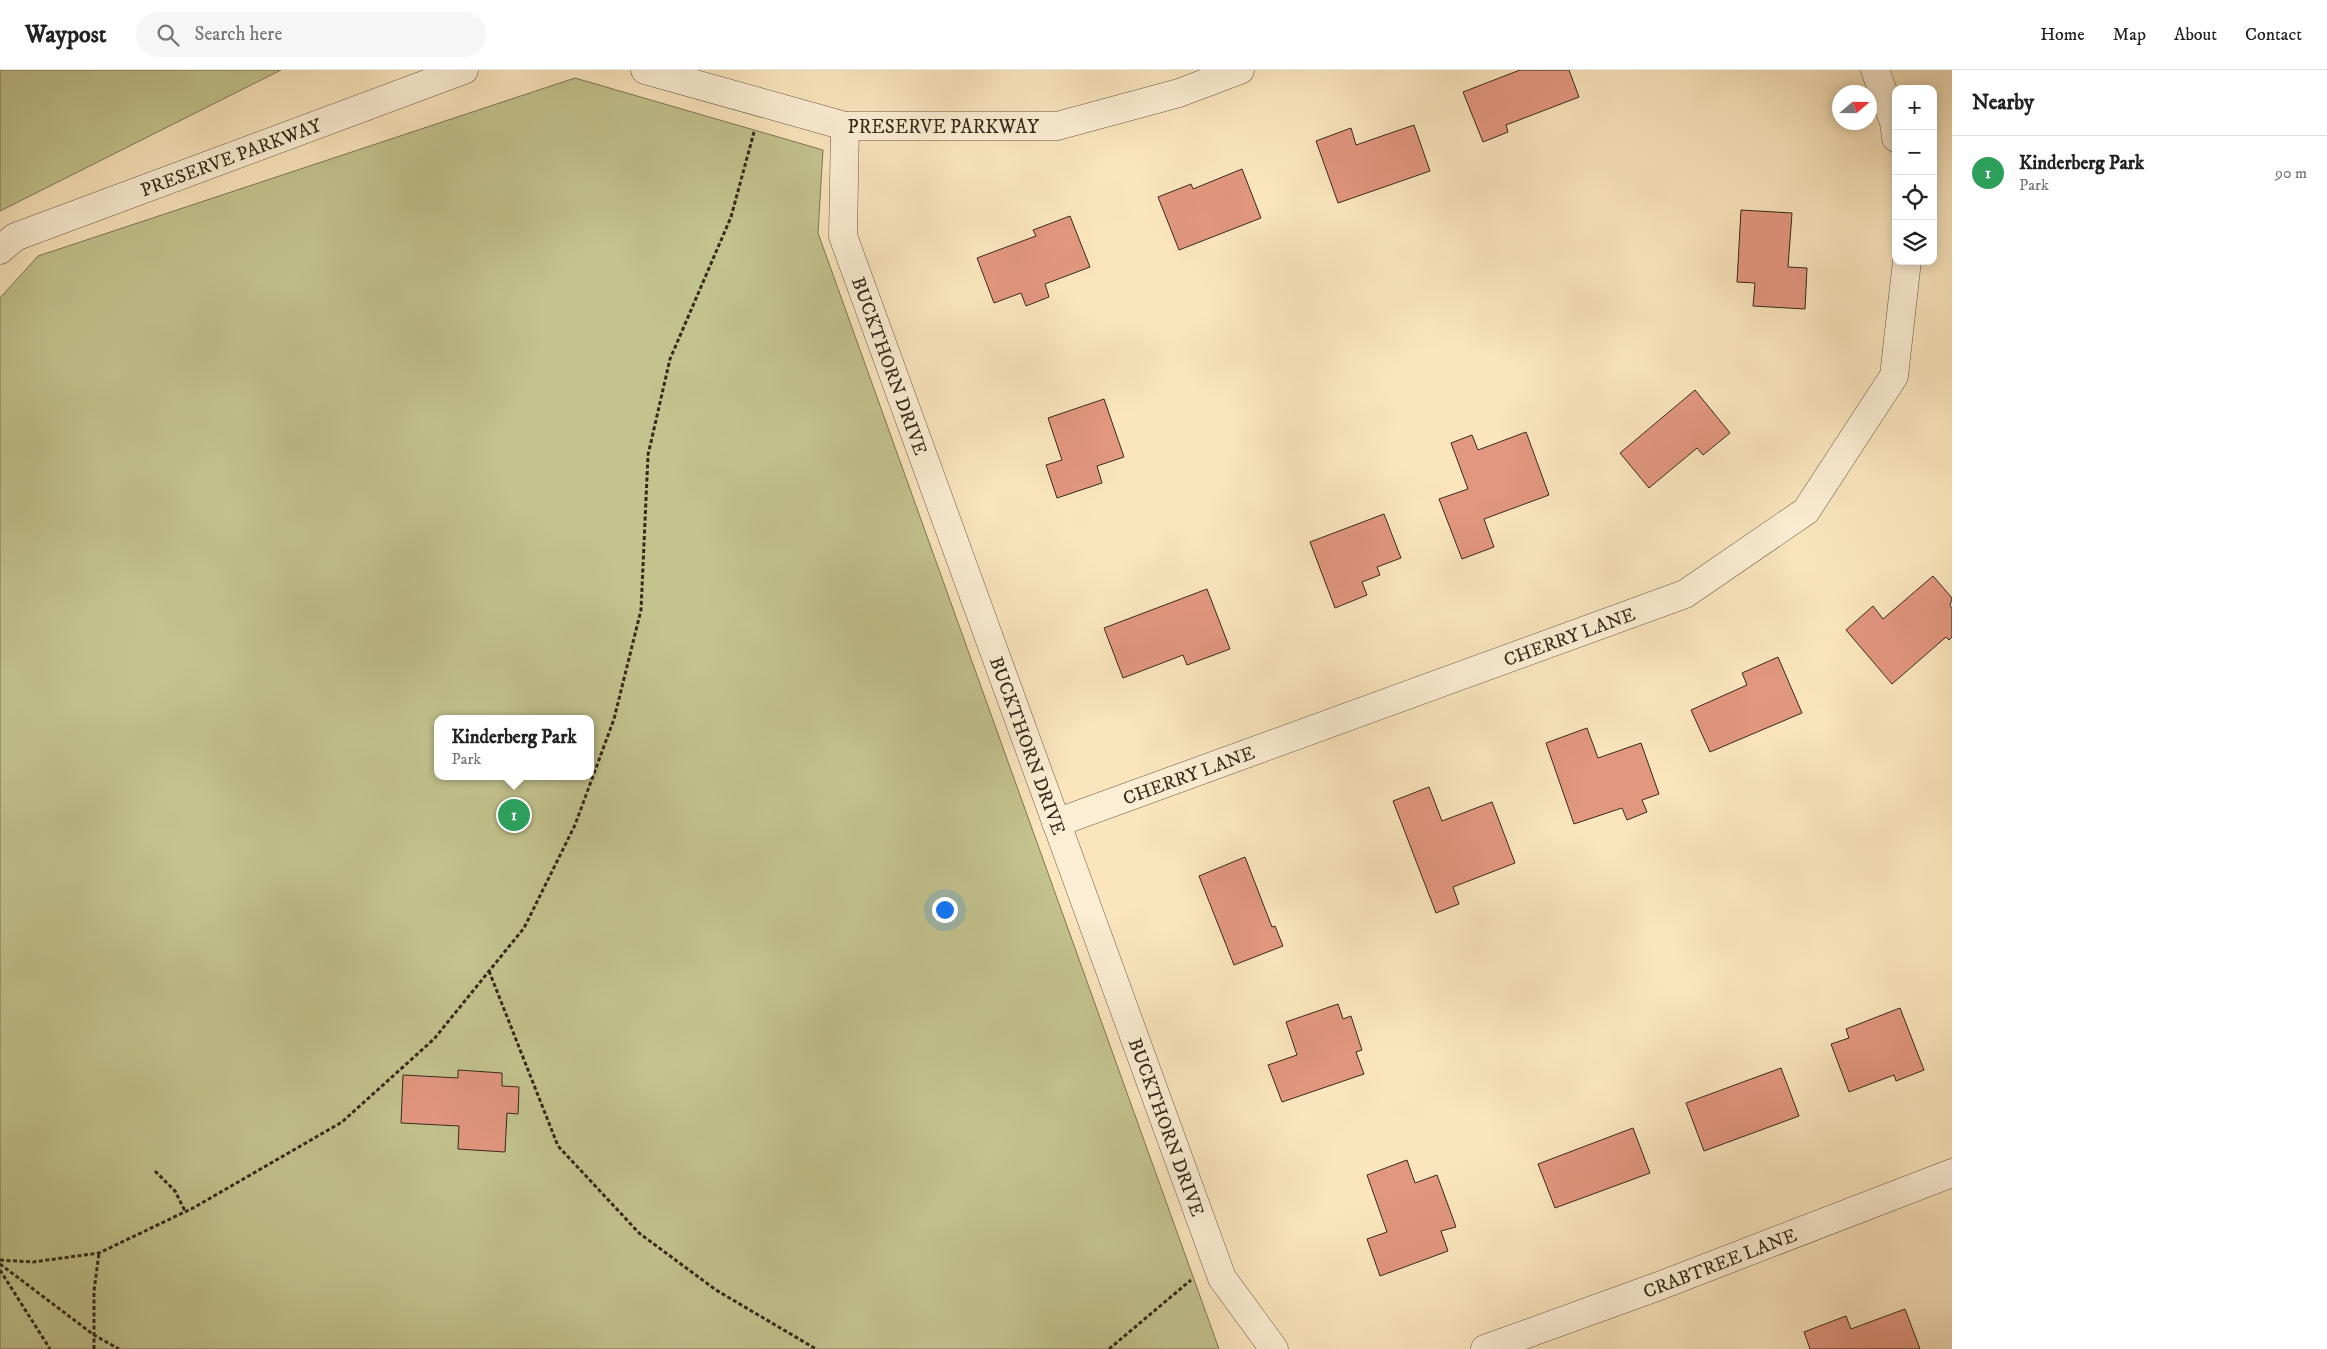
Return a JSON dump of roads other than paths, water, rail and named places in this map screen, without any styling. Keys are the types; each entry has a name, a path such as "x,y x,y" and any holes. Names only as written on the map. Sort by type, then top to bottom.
{"street":[{"name":"PRESERVE PARKWAY","path":"0,250 16,237 464,70"},
{"name":"PRESERVE PARKWAY","path":"645,70 845,126 1057,126 1179,93 1240,70"},
{"path":"1875,70 1894,122 1895,130"},
{"name":"BUCKTHORN DRIVE","path":"845,126 843,236 1222,1278 1274,1349"},
{"name":"CHERRY LANE","path":"1056,823 1685,594 1806,511 1894,376 1906,265"},
{"name":"CRABTREE LANE","path":"1485,1349 1658,1286 1952,1173"}],"place":[{"name":"Kinderberg Park","path":"514,815"}]}
